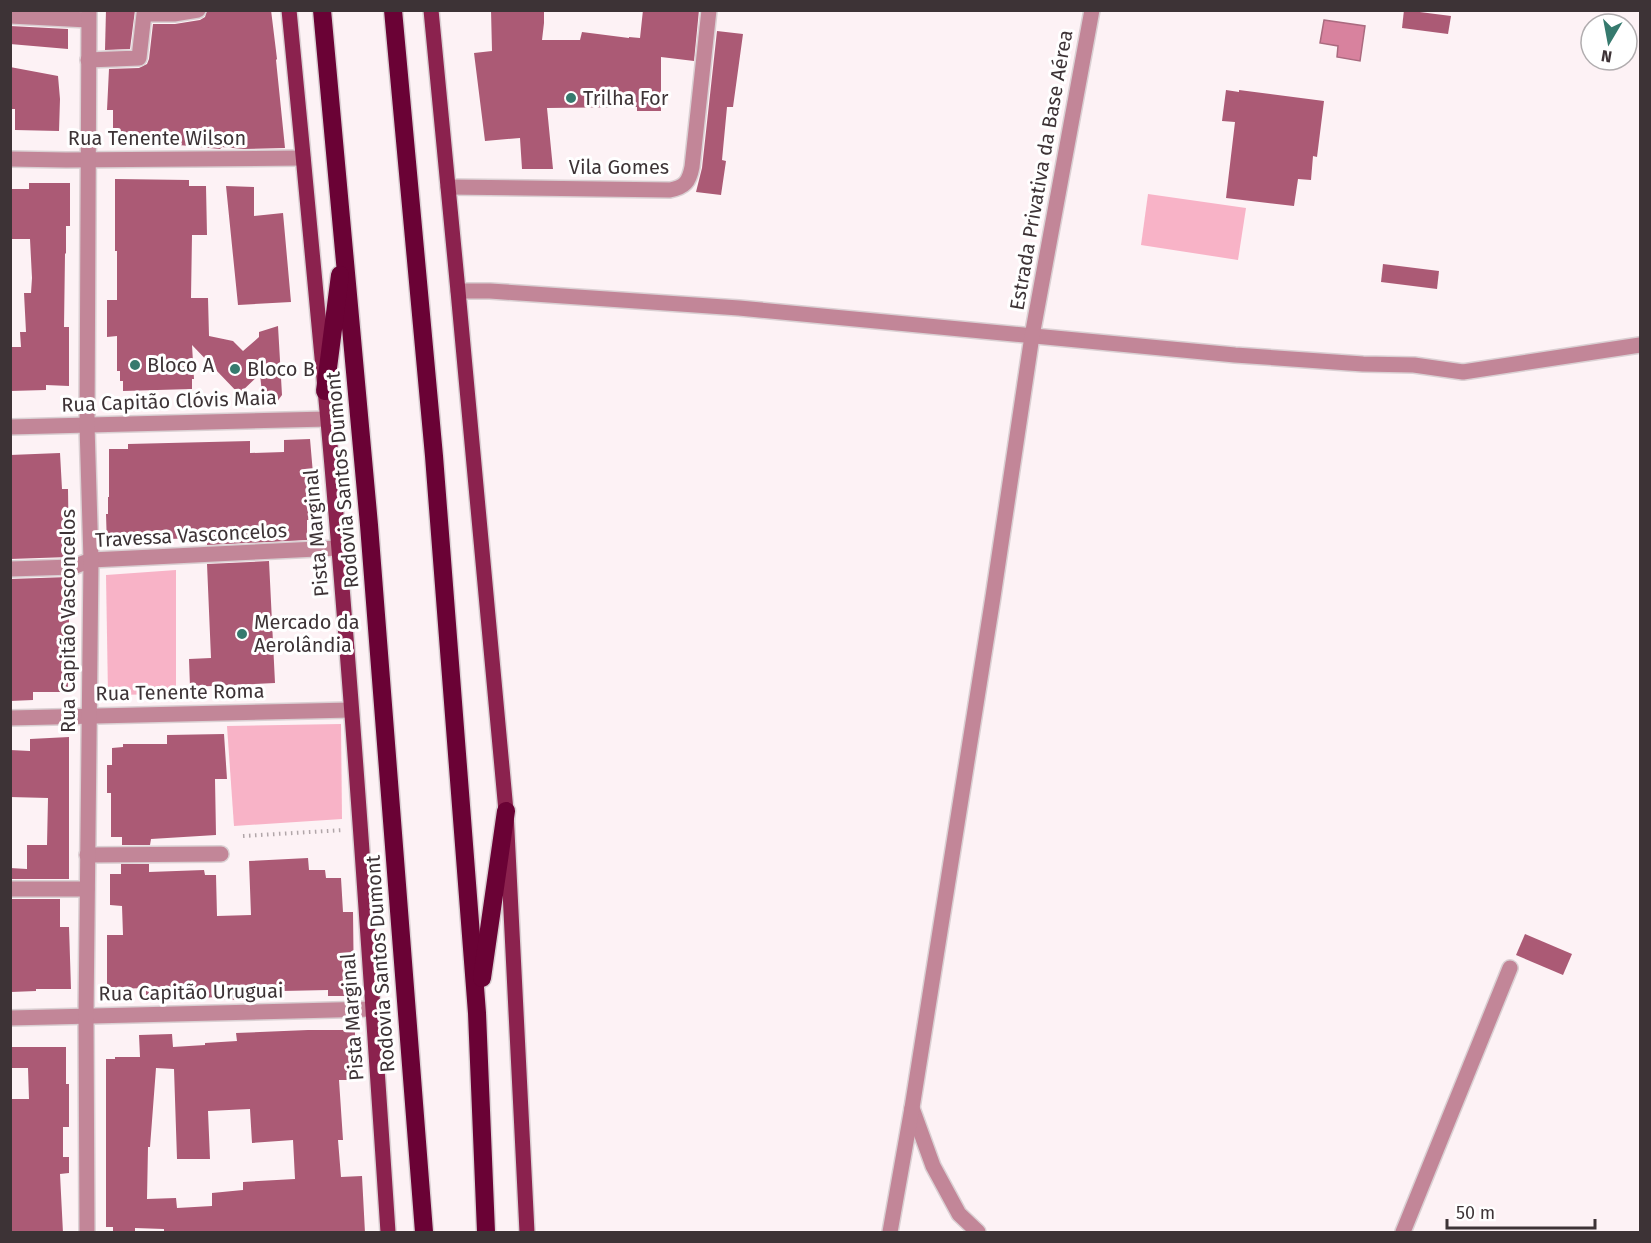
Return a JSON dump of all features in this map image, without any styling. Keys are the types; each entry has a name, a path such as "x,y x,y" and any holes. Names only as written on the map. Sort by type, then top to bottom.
{"highway":[{"name":"Rodovia Santos Dumont","path":"322,10 369,525 423,1233"},
{"path":"393,10 434,456 477,1012 486,1233"},
{"path":"325,391 344,241"},
{"path":"477,1012 506,811"}],"main road":[{"name":"Pista Marginal","path":"289,10 328,419 388,1233"},
{"path":"430,10 506,811 527,1233"}],"street":[{"path":"88,60 140,58 144,14 174,14 198,10"},
{"name":"Vila Gomes","path":"448,187 670,190 684,185 690,177 692,166 709,10"},
{"name":"Estrada Privativa da Base Aérea","path":"890,1233 912,1108 1032,336 1092,10"},
{"path":"10,16 88,15"},
{"name":"Rua Capitão Vasconcelos","path":"87,1233 86,1016 91,560 87,425 88,15"},
{"name":"Rua Tenente Wilson","path":"10,159 303,158"},
{"path":"458,291 489,291 739,308 1235,355 1363,364 1414,365 1463,372 1641,345"},
{"name":"Rua Capitão Clóvis Maia","path":"10,427 328,419"},
{"name":"Travessa Vasconcelos","path":"10,569 73,567 91,560 338,548"},
{"name":"Rua Tenente Roma","path":"10,718 351,710"},
{"path":"87,855 222,854"},
{"path":"10,889 87,889"},
{"path":"1403,1233 1510,968"},
{"name":"Rua Capitão Uruguai","path":"10,1017 373,1009"},
{"path":"912,1108 933,1166 959,1214 978,1233"}],"path":[{"path":"243,836 360,829"}],"shaded area":[{"path":"1324,20 1365,26 1360,61 1337,57 1338,46 1320,43"},
{"path":"1148,194 1246,208 1238,260 1141,245"},
{"path":"176,570 176,694 108,695 106,575"},
{"path":"341,724 342,819 234,826 227,726"}],"building":[{"path":"106,10 135,10 130,49 105,50"},
{"path":"207,10 271,10 285,148 222,147 220,149 179,145 180,139 113,139 113,110 107,110 109,69 139,68 147,64 153,24 175,24 200,20 205,17"},
{"name":"Trilha For","path":"491,10 544,10 542,40 580,40 582,32 640,38 643,10 699,10 694,61 661,57 661,111 637,111 637,107 547,108 553,169 522,169 520,138 485,141 474,53 492,51"},
{"path":"1404,10 1451,16 1448,34 1402,28"},
{"path":"10,26 68,29 68,49 10,44"},
{"path":"717,31 743,34 733,107 727,107 722,160 726,161 721,195 696,192 702,168"},
{"path":"10,67 58,76 59,131 15,130 15,109 10,109"},
{"path":"1226,90 1324,101 1317,157 1313,156 1311,180 1298,179 1294,206 1226,198 1235,122 1222,121"},
{"path":"115,179 189,180 189,186 206,186 207,235 192,235 191,298 208,298 209,336 233,341 243,351 259,337 259,332 278,326 282,395 276,403 263,403 260,374 239,394 192,345 194,379 192,379 192,389 123,391 120,371 117,371 117,336 107,337 107,300 117,300"},
{"path":"29,183 70,183 70,226 66,226 64,327 69,327 69,386 46,385 46,390 10,391 10,347 21,347 20,332 26,332 24,293 31,293 32,278 30,239 10,239 10,189 29,189"},
{"path":"226,186 254,187 254,216 283,213 291,302 238,305"},
{"path":"1383,264 1439,271 1437,289 1381,282"},
{"path":"310,439 317,520 307,520 307,540 207,545 207,538 167,539 125,541 125,546 107,546 109,449 128,449 128,444 250,441 250,453 284,452 284,440"},
{"path":"60,453 62,489 68,489 69,557 10,559 10,455"},
{"name":"Mercado da Aerolândia","path":"269,561 275,683 190,687 189,659 211,658 207,564"},
{"path":"69,577 68,692 33,692 33,700 10,701 10,621 12,621 10,579"},
{"path":"224,734 227,779 215,779 216,835 151,839 150,845 122,845 122,837 111,837 111,793 107,793 107,765 112,765 112,748 123,747 123,744 167,744 167,735"},
{"path":"69,737 69,879 10,879 10,868 27,869 27,845 47,845 48,798 10,797 10,750 30,751 30,739"},
{"path":"308,858 309,870 325,870 326,878 341,878 343,912 353,912 354,996 328,996 328,990 282,991 282,999 218,1000 218,997 200,998 200,988 164,988 164,996 146,996 146,988 114,989 114,987 107,987 107,935 123,935 122,906 110,905 110,874 121,874 121,864 149,864 149,872 204,870 205,875 216,875 217,916 251,915 249,861"},
{"path":"10,899 60,899 60,927 69,927 71,989 11,992"},
{"path":"1525,934 1572,954 1563,975 1516,955"},
{"path":"355,1030 355,1080 339,1080 343,1140 338,1140 341,1177 362,1176 365,1233 164,1233 164,1229 135,1228 135,1233 113,1233 113,1227 106,1227 106,1059 140,1057 139,1035 172,1034 173,1047 237,1041 236,1033","holes":["156,1068 174,1069 177,1159 210,1159 208,1111 250,1109 252,1143 293,1140 295,1179 243,1182 243,1190 212,1193 212,1206 177,1208 176,1198 147,1199 148,1147 150,1147"]},
{"path":"10,1047 66,1047 69,1127 63,1127 63,1157 69,1157 69,1173 60,1174 63,1233 10,1233 10,1099 29,1099 28,1068 10,1068"}],"place":[{"name":"Trilha For","path":"571,98"},
{"name":"Bloco A","path":"135,365"},
{"name":"Bloco B","path":"235,369"},
{"name":"Mercado da Aerolândia","path":"242,634"}]}
